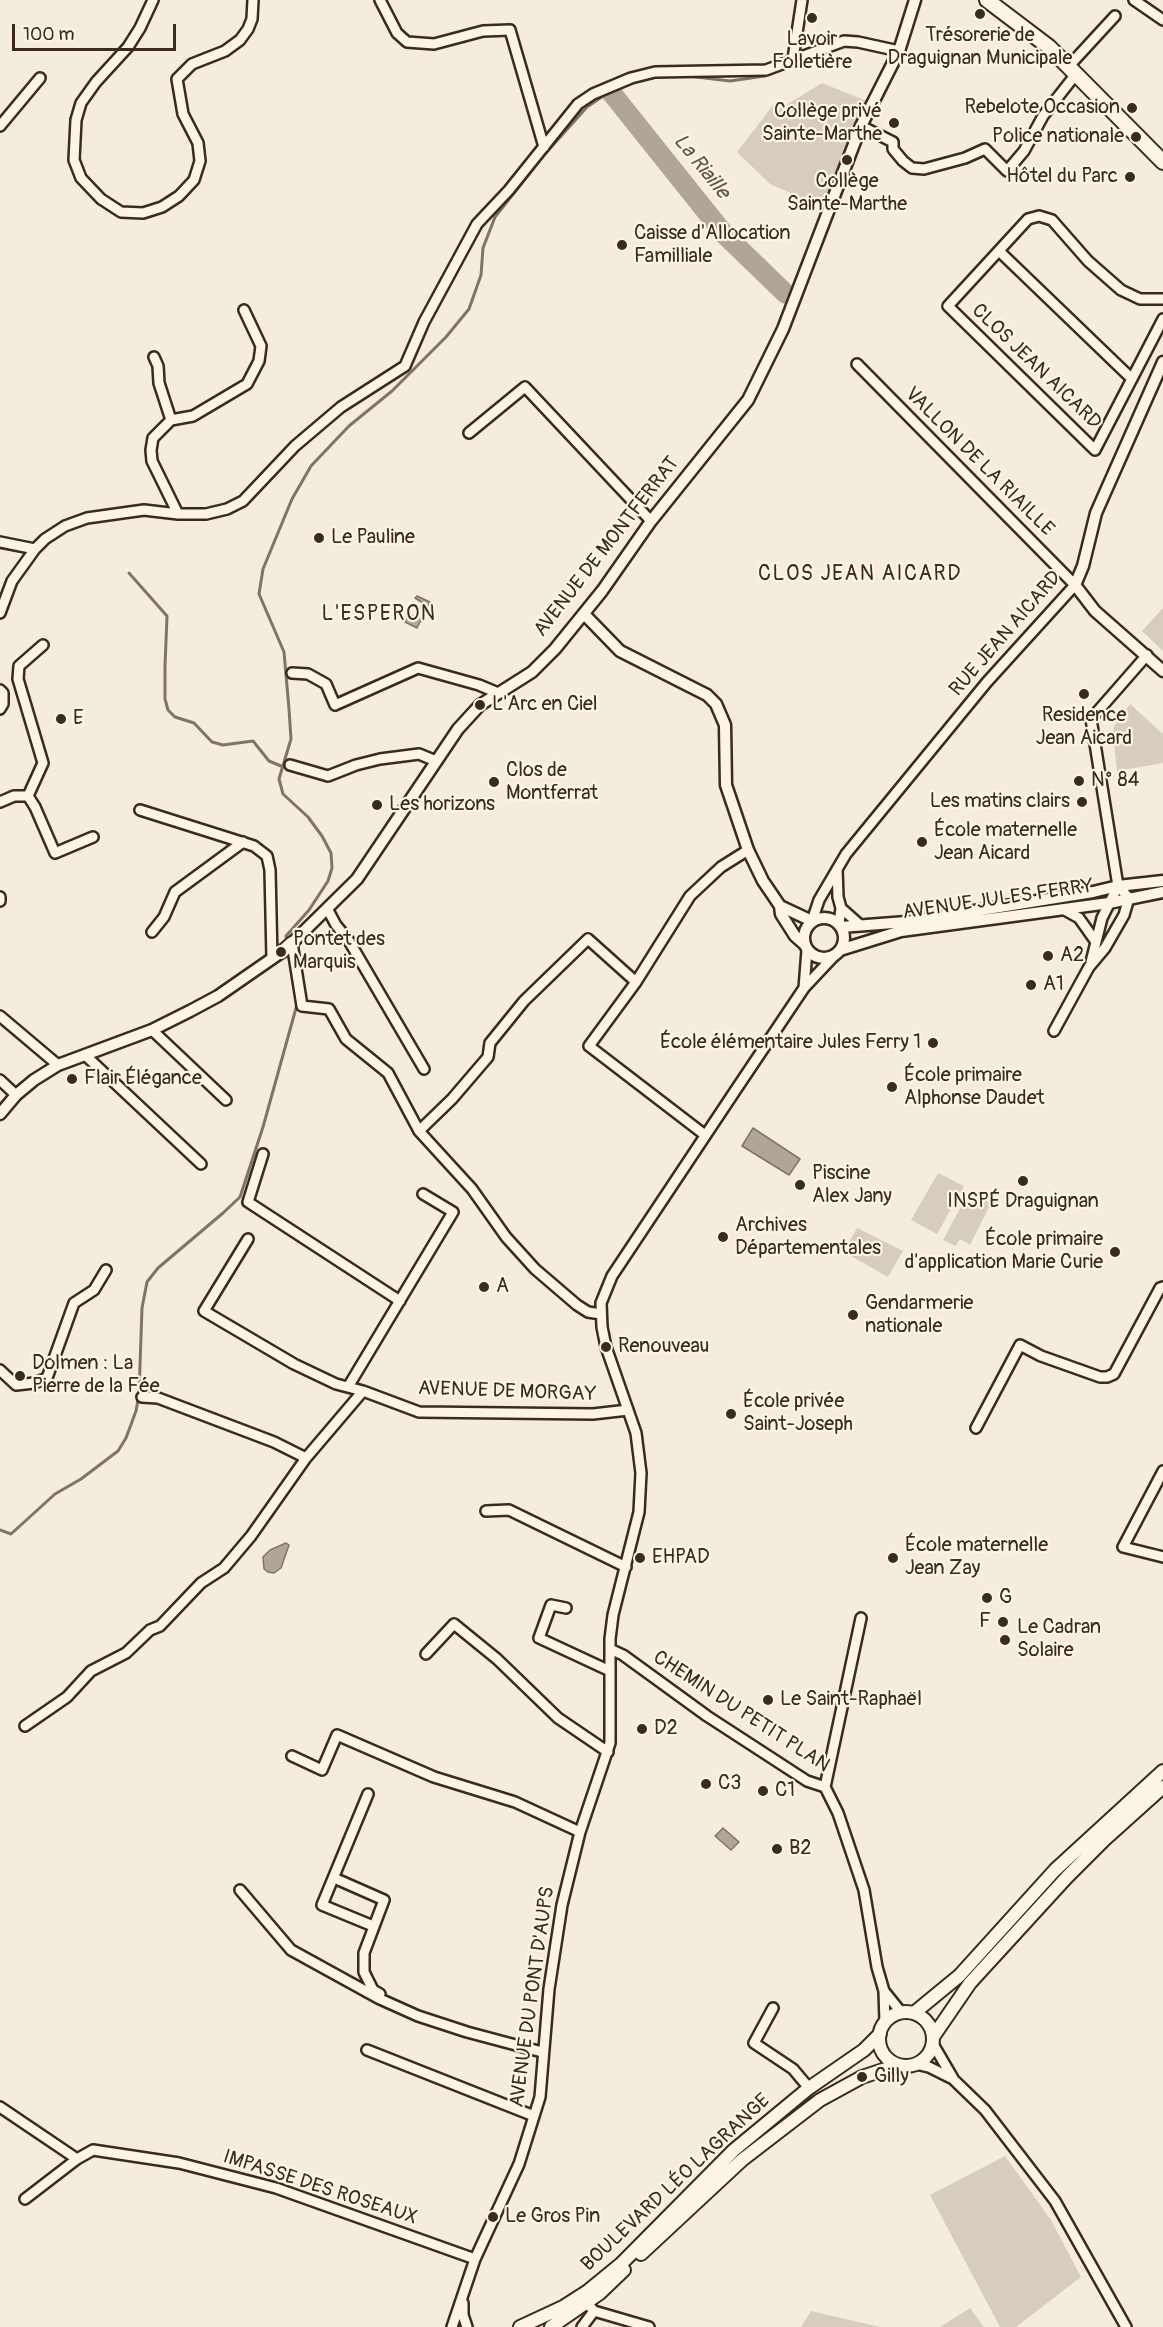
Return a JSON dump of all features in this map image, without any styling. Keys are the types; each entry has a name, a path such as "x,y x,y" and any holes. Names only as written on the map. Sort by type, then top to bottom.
{"main road":[{"path":"987,0 1049,46 1163,162"},
{"path":"915,2013 959,1976 1055,1870 1163,1771"},
{"path":"933,2041 928,2022 915,2013 901,2012 892,2016 882,2028 881,2050 891,2062 898,2065 916,2064 927,2056 933,2041 970,1983 1104,1840 1163,1787"},
{"name":"BOULEVARD LÉO LAGRANGE","path":"520,2327 531,2324 563,2307 588,2291 621,2264 734,2151 809,2088 864,2050 882,2028"},
{"name":"BOULEVARD LÉO LAGRANGE","path":"558,2324 590,2306 600,2293 742,2160 811,2106 862,2077 898,2065"}],"street":[{"path":"153,0 128,47 96,82 81,103 76,120 73,142 74,160 81,178 101,199 121,212 143,213 162,207 179,196 194,180 200,161 198,143 183,114 177,79 192,64 225,51 240,40 252,19 253,0"},
{"path":"380,0 397,33 407,42 435,44 483,32 510,30 544,147"},
{"path":"793,59 802,0"},
{"name":"AVENUE DE MONTFERRAT","path":"0,1114 16,1095 58,1065 152,1030 218,996 285,949 357,879 458,729 476,709 531,672 555,649 584,614 651,521 748,399 767,364 783,329 861,126 899,51 915,0"},
{"path":"1134,0 1163,20"},
{"path":"861,126 893,142 893,149 912,168 924,169 965,158 985,149 1007,171 1024,152 1072,70 1115,16"},
{"path":"0,613 12,581 35,549 45,539 65,526 87,518 144,510 178,514 206,514 227,509 243,501 295,446 341,408 405,366 424,322 477,224 578,104 593,94 631,78 655,72 766,69 844,41 899,51"},
{"path":"0,126 40,78"},
{"name":"CLOS JEAN AICARD","path":"1163,299 1140,299 1120,290 1088,261 1052,220 1039,216 1028,219 948,306 1095,450 1163,319"},
{"path":"999,251 1132,379"},
{"path":"178,514 152,461 153,438 171,420 193,416 246,384 259,361 261,346 244,310"},
{"path":"154,357 158,366 159,383 171,420"},
{"name":"RUE JEAN AICARD","path":"812,921 819,900 837,866 987,682 1075,585 1083,566 1096,513 1163,362"},
{"name":"VALLON DE LA RIAILLE","path":"857,364 1075,585"},
{"path":"470,433 525,387 651,521"},
{"path":"0,542 35,549"},
{"path":"1075,585 1095,611 1163,670"},
{"path":"584,614 620,651 707,695 716,704 725,725 726,785 748,850 763,881 780,906 784,920 805,947 819,958 838,953"},
{"path":"28,796 43,763 18,679 19,666 43,645"},
{"path":"1054,1030 1089,967 1105,948 1124,915 1129,898 1118,886 1091,719 1147,655"},
{"path":"292,673 308,674 326,684 335,705 418,668 479,685 498,693"},
{"path":"0,690 3,693 3,704 0,709"},
{"path":"290,765 328,776 380,759 419,754 436,761"},
{"path":"0,802 14,796 28,796"},
{"path":"28,796 55,853 93,837"},
{"path":"140,810 243,842 261,850 269,863 285,949 302,1006 329,1010 346,1039 388,1073 419,1131 472,1189 506,1237 535,1269 588,1312 601,1314 601,1302 612,1276 804,988 838,953 844,935 840,925 841,908 838,897 837,866"},
{"path":"152,932 164,917 176,892 243,842"},
{"path":"705,1135 589,1046 636,981 690,896 721,867 748,850"},
{"name":"AVENUE JULES FERRY","path":"840,925 906,922 1118,886 1163,881"},
{"path":"1089,967 1102,918 1118,886"},
{"name":"AVENUE JULES FERRY","path":"838,953 901,931 1109,903 1163,892"},
{"path":"0,897 0,902"},
{"path":"780,906 812,921 826,918 840,925"},
{"path":"841,908 859,924"},
{"path":"328,909 336,925 350,941 424,1069"},
{"path":"1063,909 1079,918 1096,942"},
{"path":"804,988 804,931 812,921"},
{"path":"419,1131 452,1099 488,1058 490,1043 524,1001 588,939 636,981"},
{"path":"0,1016 58,1065"},
{"path":"152,1030 226,1100"},
{"path":"85,1055 201,1164"},
{"path":"0,1080 16,1095"},
{"path":"263,1154 248,1202 400,1301"},
{"path":"348,1387 453,1212 423,1194"},
{"name":"AVENUE DE MORGAY","path":"248,1239 204,1311 294,1364 336,1384 363,1391 419,1412 593,1414 628,1410"},
{"path":"0,1370 16,1385 34,1383 47,1378 74,1304 94,1290 106,1270"},
{"path":"976,1428 1020,1345 1041,1356 1100,1377 1114,1374 1160,1288 1163,1287"},
{"name":"AVENUE DU PONT D'AUPS","path":"452,2327 475,2259 519,2164 540,2097 542,2052 553,1955 562,1905 580,1832 608,1752 611,1733 610,1649 613,1615 636,1532 641,1494 636,1433 606,1347 601,1314"},
{"path":"25,1726 67,1697 91,1671 126,1653 150,1630 160,1626 201,1583 224,1568 251,1536 306,1458 363,1391"},
{"path":"142,1397 158,1398 274,1442 306,1458"},
{"path":"1163,1471 1123,1547 1163,1557"},
{"path":"486,1511 509,1510 626,1567"},
{"path":"566,1608 551,1605 539,1638 610,1671"},
{"path":"825,1787 861,1618"},
{"path":"426,1654 454,1624 497,1659 558,1718 608,1752"},
{"name":"CHEMIN DU PETIT PLAN","path":"610,1649 623,1655 707,1716 807,1781 825,1787 838,1813 864,1890 877,1967 884,1991 882,2028"},
{"path":"292,1756 322,1770 337,1735 434,1777 514,1802 580,1832"},
{"path":"369,1794 322,1905 373,1926"},
{"path":"334,1878 384,1900 364,1953 364,1972 373,1990 399,2007"},
{"path":"240,1890 291,1950 371,1995 467,2032 542,2052"},
{"name":"CHEMIN DU PETIT PLAN","path":"884,1991 901,2012"},
{"path":"773,2008 753,2043 793,2069 809,2088"},
{"path":"933,2041 954,2080"},
{"path":"367,2050 534,2116"},
{"path":"916,2064 929,2067 954,2080 985,2110 1055,2201 1126,2327"},
{"path":"0,2106 77,2159"},
{"name":"IMPASSE DES ROSEAUX","path":"25,2199 77,2159 93,2150 179,2163 276,2188 475,2259"},
{"name":"AVENUE DU PONT D'AUPS","path":"462,2300 467,2327"},
{"path":"582,2327 590,2306 649,2327"}],"shaded area":[{"path":"822,83 867,101 825,208 770,184 737,152 774,104 778,110"},
{"path":"417,596 430,602 417,628 405,622 409,614 415,617 423,603 415,598"},
{"path":"1163,608 1163,651 1142,631"},
{"path":"1130,704 1163,734 1163,763 1117,771 1114,726"},
{"path":"753,1128 800,1159 789,1175 742,1146"},
{"path":"938,1173 964,1186 937,1234 911,1220"},
{"path":"970,1190 991,1203 970,1245 960,1239 956,1246 943,1240"},
{"path":"857,1228 903,1251 888,1277 844,1252"},
{"path":"286,1543 289,1545 281,1568 274,1573 268,1572 264,1569 263,1557 270,1550"},
{"path":"723,1828 739,1842 731,1850 715,1836"},
{"path":"1005,2156 1051,2220 1081,2277 1016,2327 1000,2327 930,2195"},
{"path":"970,2308 984,2327 940,2327"},
{"path":"811,2311 880,2327 801,2327"}],"waterway":[{"path":"649,78 673,76"},
{"path":"688,76 730,81 765,76"},
{"path":"618,88 643,79"},
{"name":"La Riaille","path":"610,91 725,235 786,294"},
{"path":"287,941 286,936 309,910 328,881 332,868 331,853 322,836 308,817 283,794 279,779 291,739 289,709 284,652 259,594 263,569 292,499 311,466 349,426 392,391 446,337 469,309 481,275 483,248 495,217 545,154 587,107 609,92"},
{"path":"129,573 167,616 165,699 168,710 175,717 194,723 212,742 223,745 253,741 269,761 281,766"},
{"path":"0,1530 11,1534 55,1494 81,1479 118,1451 126,1438 136,1411 139,1394 142,1308 147,1282 158,1268 240,1197 263,1127 298,1001"}],"place":[{"name":"Trésorerie de Draguignan Municipale","path":"980,14"},
{"name":"Lavoir Folletière","path":"812,18"},
{"name":"Rebelote Occasion","path":"1132,108"},
{"name":"Collège privé Sainte-Marthe","path":"894,123"},
{"name":"Police nationale","path":"1136,137"},
{"name":"Collège Sainte-Marthe","path":"847,160"},
{"name":"Hôtel du Parc","path":"1130,177"},
{"name":"Caisse d'Allocation Familliale","path":"622,245"},
{"name":"Le Pauline","path":"319,538"},
{"name":"Residence Jean Aicard","path":"1084,694"},
{"name":"L'Arc en Ciel","path":"480,705"},
{"name":"E","path":"61,719"},
{"name":"N° 84","path":"1079,781"},
{"name":"Clos de Montferrat","path":"494,782"},
{"name":"Les matins clairs","path":"1082,802"},
{"name":"Les horizons","path":"377,805"},
{"name":"École maternelle Jean Aicard","path":"922,842"},
{"name":"Pontet des Marquis","path":"281,952"},
{"name":"A2","path":"1048,956"},
{"name":"A1","path":"1031,985"},
{"name":"École élémentaire Jules Ferry 1","path":"933,1043"},
{"name":"Flair Élégance","path":"72,1079"},
{"name":"École primaire Alphonse Daudet","path":"892,1087"},
{"name":"INSPÉ Draguignan","path":"1023,1181"},
{"name":"Piscine Alex Jany","path":"800,1185"},
{"name":"Archives Départementales","path":"723,1237"},
{"name":"École primaire d'application Marie Curie","path":"1115,1252"},
{"name":"A","path":"484,1287"},
{"name":"Gendarmerie nationale","path":"853,1315"},
{"name":"Renouveau","path":"606,1347"},
{"name":"Dolmen : La Pierre de la Fée","path":"20,1376"},
{"name":"École privée Saint-Joseph","path":"731,1414"},
{"name":"EHPAD","path":"640,1558"},
{"name":"École maternelle Jean Zay","path":"893,1558"},
{"name":"G","path":"987,1598"},
{"name":"F","path":"1003,1622"},
{"name":"Le Cadran Solaire","path":"1005,1640"},
{"name":"Le Saint-Raphaël","path":"768,1700"},
{"name":"D2","path":"642,1729"},
{"name":"C3","path":"706,1784"},
{"name":"C1","path":"763,1791"},
{"name":"B2","path":"777,1849"},
{"name":"Gilly","path":"862,2077"},
{"name":"Le Gros Pin","path":"493,2217"}],"district":[{"name":"CLOS JEAN AICARD","path":"860,575"},
{"name":"L'ESPERON","path":"379,615"}]}
